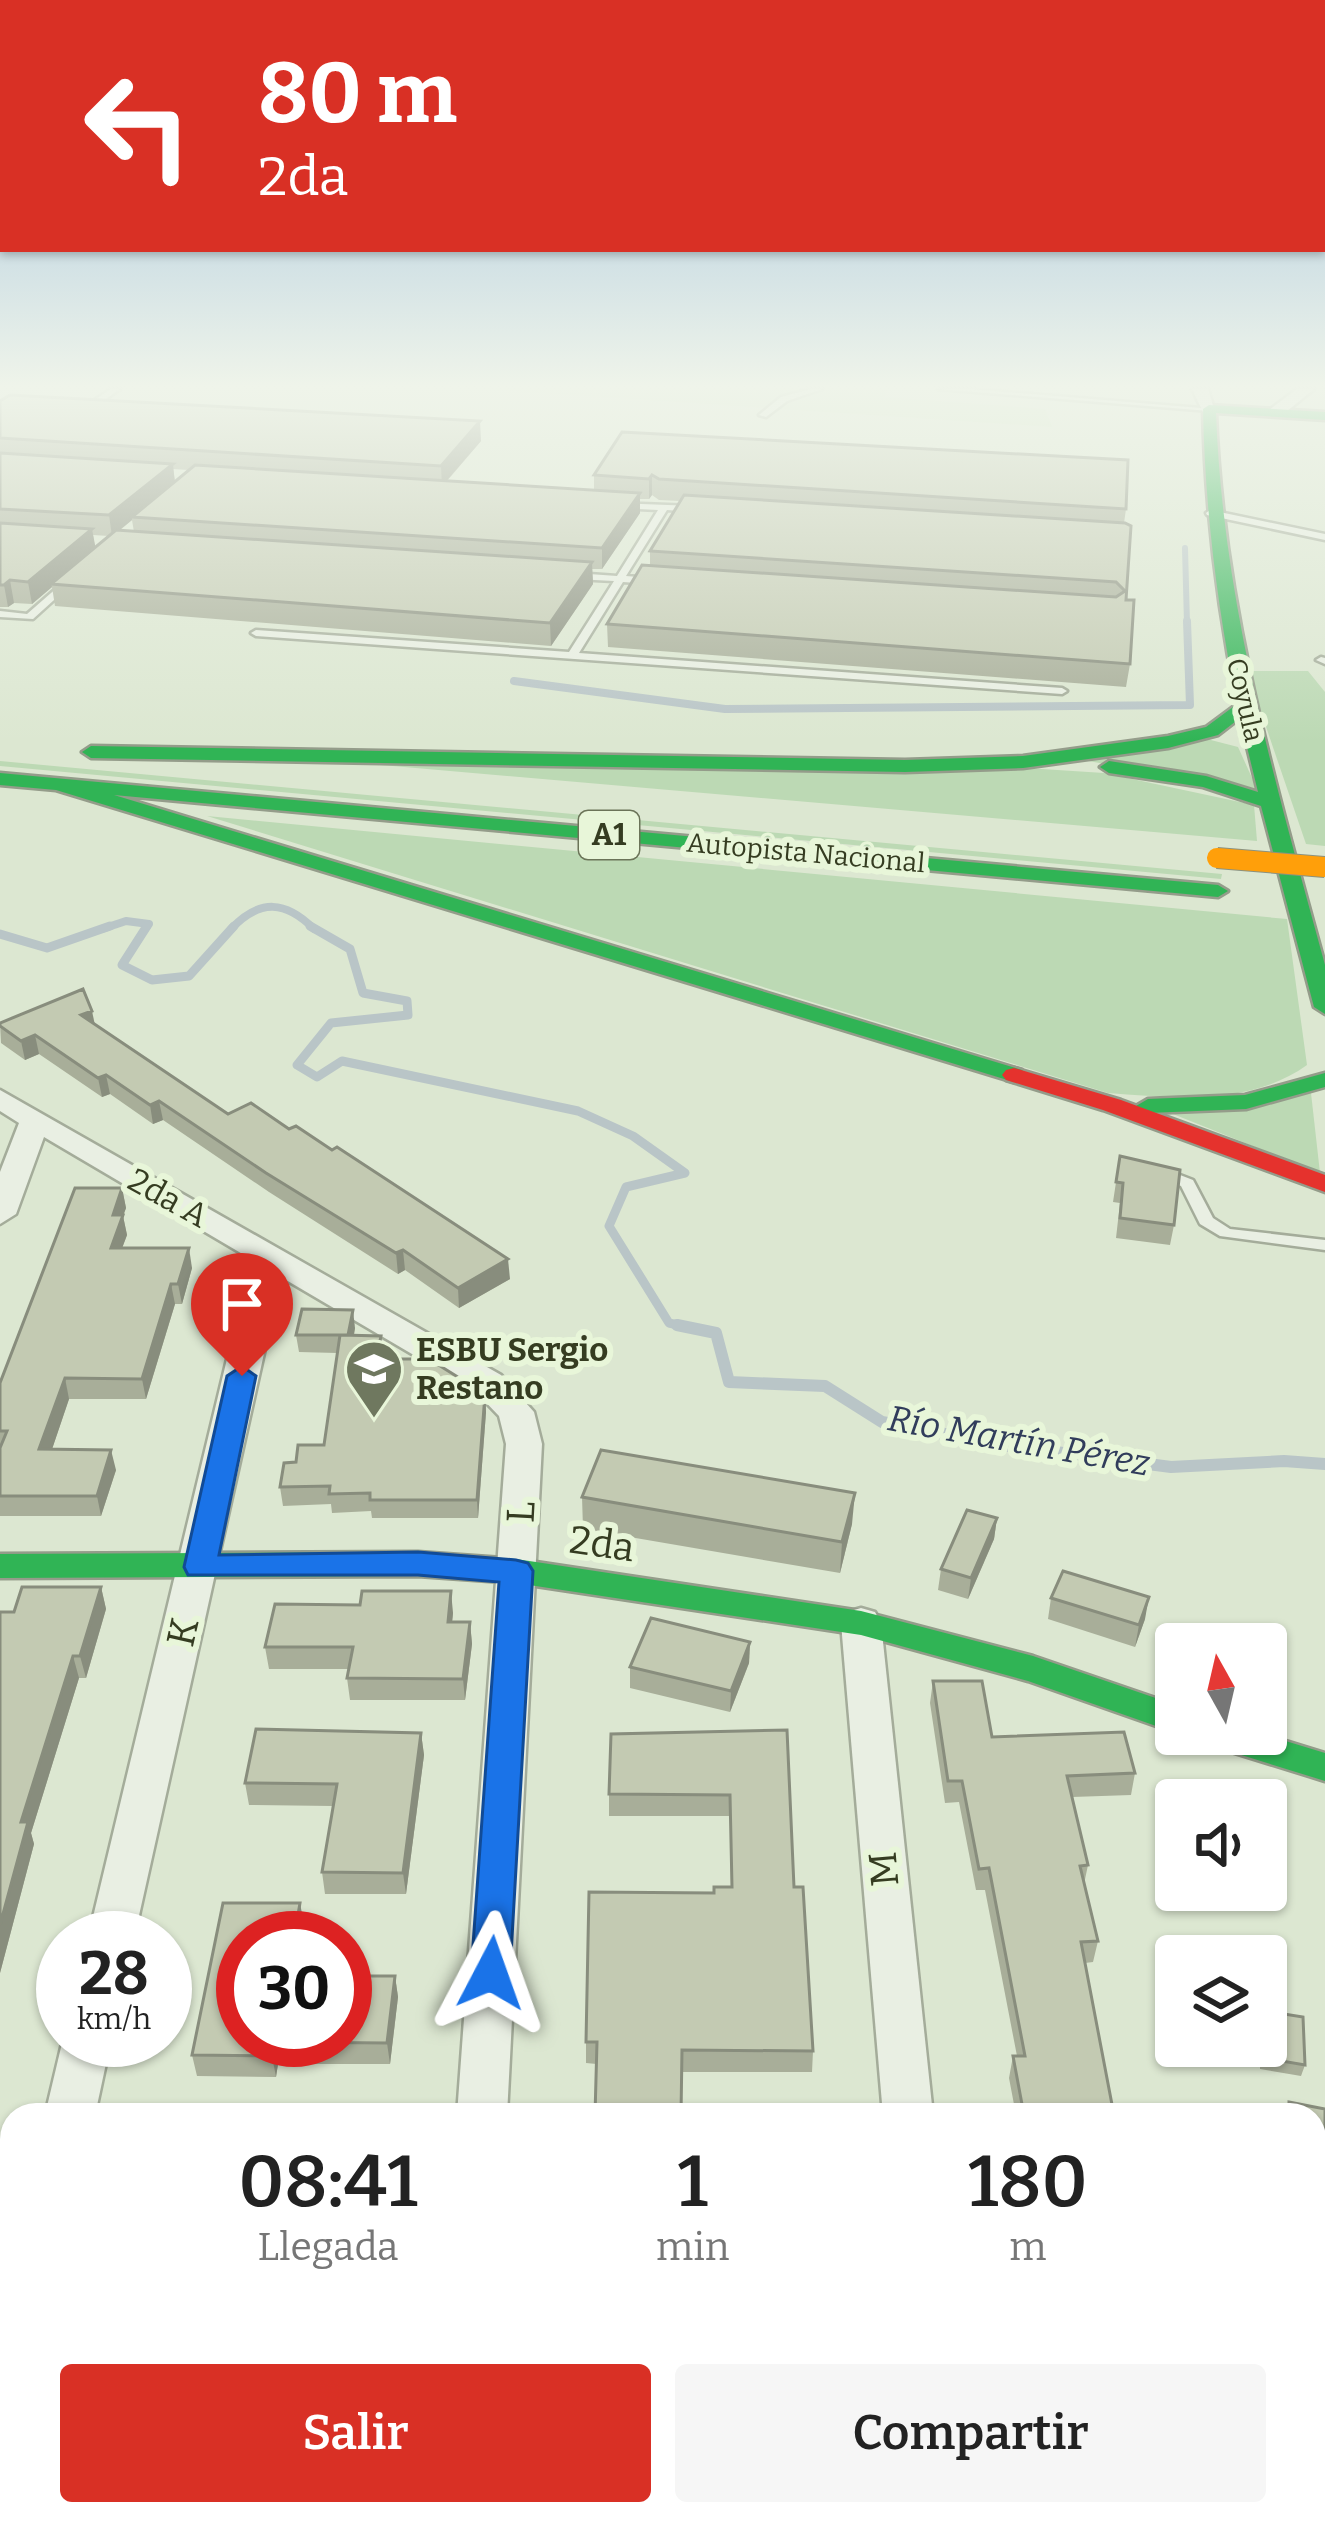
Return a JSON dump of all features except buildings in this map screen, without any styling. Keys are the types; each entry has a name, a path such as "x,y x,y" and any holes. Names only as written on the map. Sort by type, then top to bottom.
{"main road":[{"name":"Coyula","path":"1210,507 1244,707 1325,1007"},
{"path":"1023,762 1212,731 1244,707"},
{"path":"457,787 68,751 905,766 1023,762 1150,772 1206,782 1273,803"},
{"name":"Autopista Nacional","path":"0,779 1325,901"},
{"path":"60,784 1112,1105 1325,1184"},
{"path":"1205,857 1325,867"},
{"path":"1112,1105 1192,1107 1246,1102 1325,1080"},
{"name":"2da","path":"0,1566 418,1564 516,1571 861,1623 1033,1669 1155,1712"},
{"path":"1286,1755 1325,1767"}],"street":[{"name":"2da A","path":"0,1100 488,1383 516,1412"},
{"path":"0,1214 34,1122"},
{"name":"K","path":"117,1911 269,1255"},
{"name":"L","path":"483,2103 524,1444 516,1412"},
{"name":"M","path":"861,1623 907,2103"},
{"path":"73,2103 81,2067"}],"lane":[{"path":"647,507 710,511"},
{"path":"573,656 664,508"},
{"path":"1210,513 1325,537"},
{"path":"0,614 29,616 80,573"},
{"path":"551,574 667,583"},
{"path":"256,633 1062,692"},
{"path":"1151,1171 1187,1183 1206,1221 1226,1233 1325,1245"}],"green space":[{"path":"1247,671 1308,671 1325,692 1325,846 1306,844"},
{"path":"1207,739 1238,747 1258,791 1077,759"},
{"path":"324,760 1026,768 1104,773 1254,805 1257,841"},
{"path":"0,761 1222,874 1221,879 0,766"},
{"path":"207,816 1287,919 1307,1065 1285,1078 1237,1093 1185,1097 1108,1093"},
{"path":"1311,1093 1320,1173 1173,1114"}],"waterway":[{"path":"1185,548 1187,624"},
{"path":"514,681 725,709 1190,705 1187,621"},
{"name":"Río Martín Pérez","path":"233,928 252,912 273,907 293,913 312,927"},
{"name":"Río Martín Pérez","path":"102,929 126,921 149,924 145,929"},
{"name":"Río Martín Pérez","path":"0,934 47,948 110,926"},
{"name":"Río Martín Pérez","path":"312,927 350,949 363,993 407,1001 408,1015 331,1023 297,1065 317,1077 342,1061 578,1111 633,1136 685,1173 626,1187 609,1226 669,1323 685,1327"},
{"name":"Río Martín Pérez","path":"145,929 122,965 152,980 189,976 233,928"},
{"name":"Río Martín Pérez","path":"677,1325 685,1327"},
{"name":"Río Martín Pérez","path":"685,1327 716,1333 729,1382 825,1386 882,1422 1002,1445 1171,1467 1284,1461 1325,1464"},
{"name":"Río Martín Pérez","path":"685,1327 691,1328"}],"traffic: fast":[{"path":"1213,507 1248,711 1325,1007"},
{"path":"91,752 905,766 1023,762 1168,742 1212,731 1244,707"},
{"path":"1109,767 1206,782 1273,803"},
{"path":"0,779 1218,891"},
{"path":"60,785 1014,1075"},
{"path":"1148,1106 1246,1102 1325,1080"},
{"path":"0,1566 418,1564 516,1571 861,1623 1033,1669 1155,1712"},
{"path":"1286,1755 1325,1767"}],"traffic: jam":[{"path":"1014,1075 1112,1105 1325,1184"}],"traffic: slow":[{"path":"1217,858 1325,867"}],"place":[{"name":"ESBU Sergio Restano","path":"374,1420"}],"route":[{"path":"242,1376 200,1567 418,1564 516,1571 491,1973"}]}
